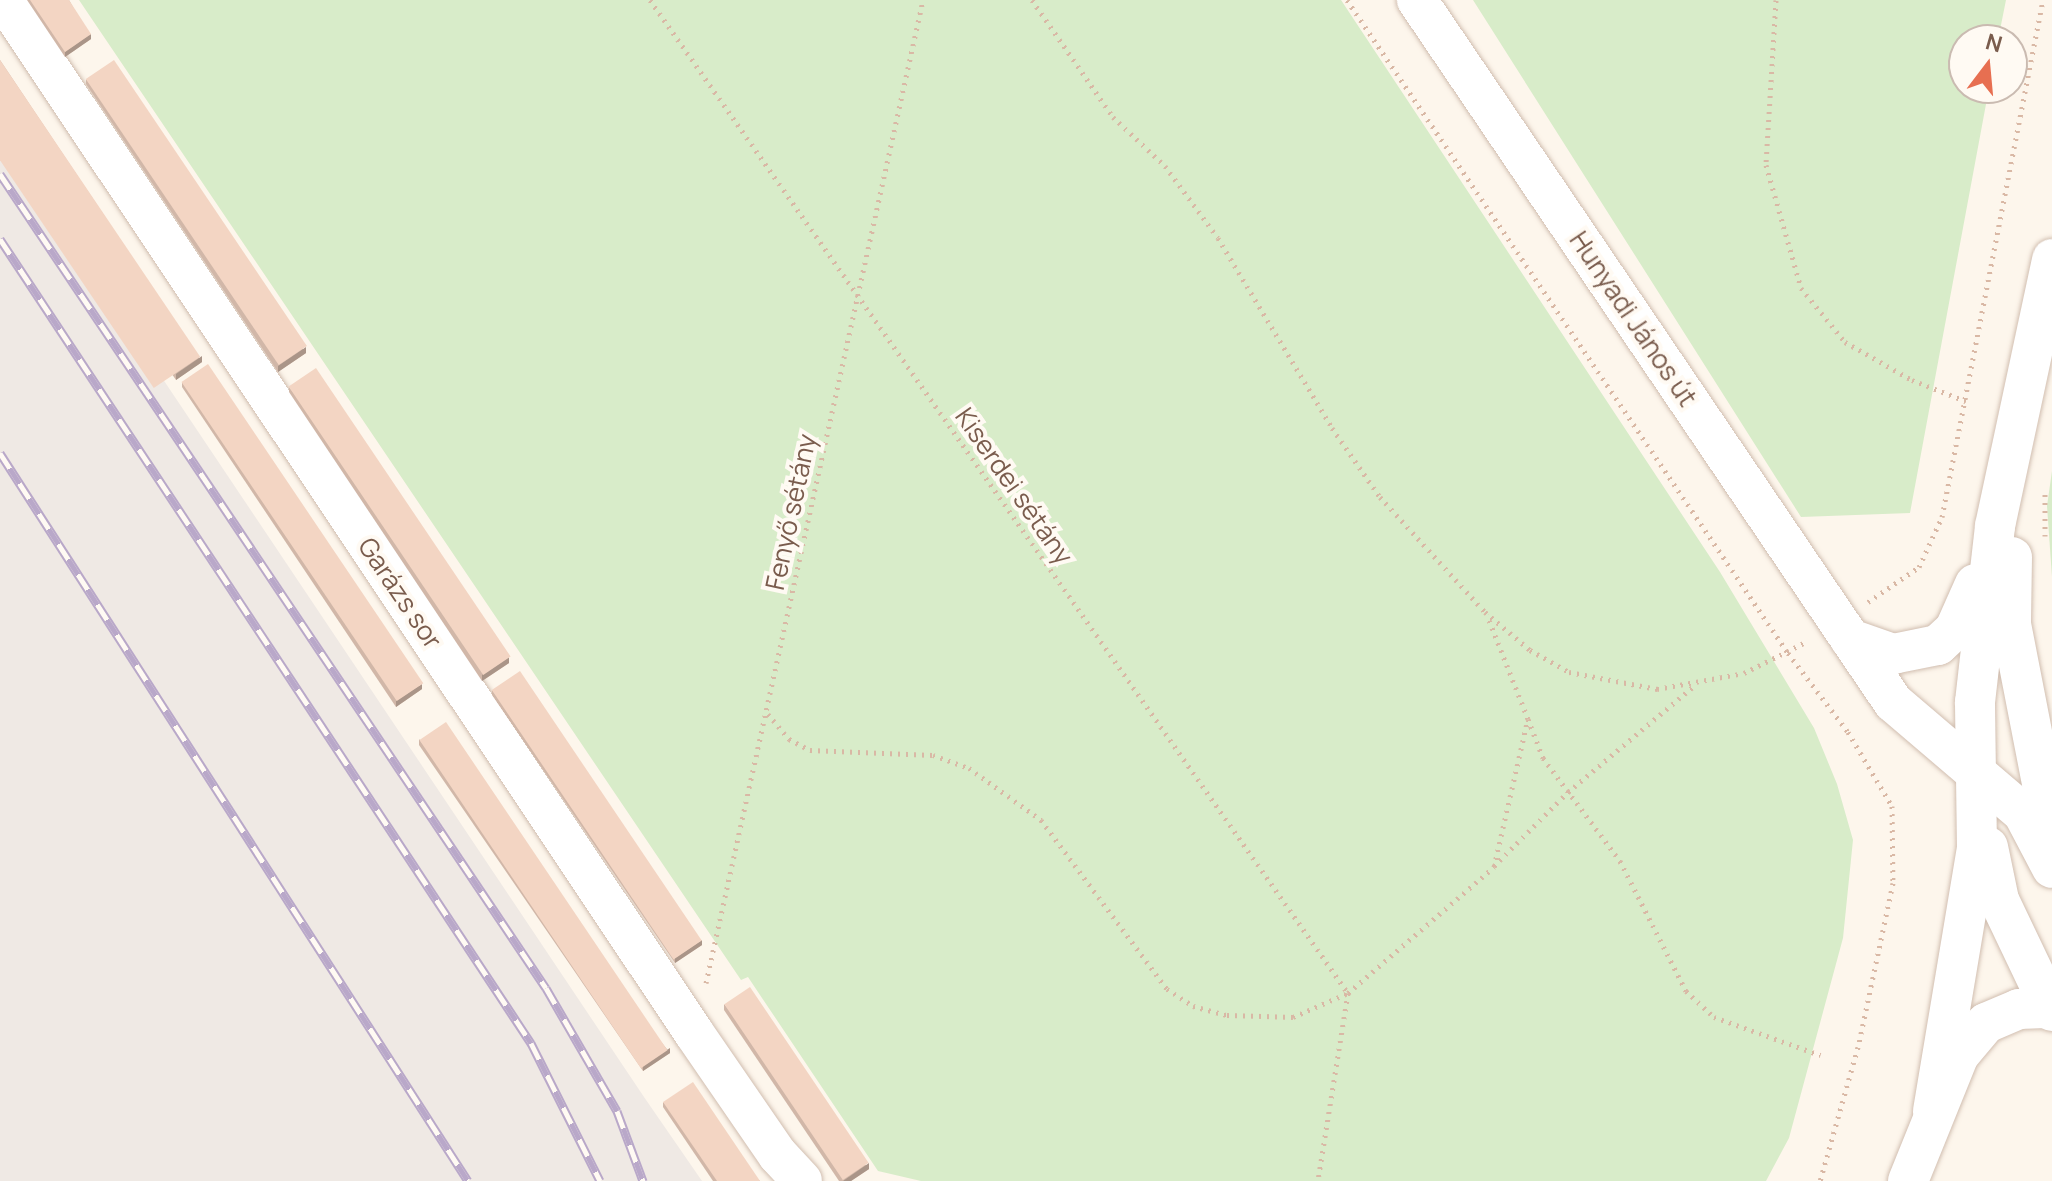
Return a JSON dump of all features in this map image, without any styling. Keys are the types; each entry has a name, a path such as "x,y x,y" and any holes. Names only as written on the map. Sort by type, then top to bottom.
{"street":[{"name":"Garázs sor","path":"4,0 694,1033 778,1155 802,1181"},
{"name":"Hunyadi János út","path":"1417,0 1893,702 1972,773"},
{"path":"1933,1111 1973,888 1977,848 1972,773 1981,631 1995,526 2052,259"},
{"path":"2020,418 2011,624 2052,835"},
{"path":"1844,630 1893,654 1938,645 1955,629 1968,604 1995,526"},
{"path":"1972,773 2023,813 2052,868"},
{"path":"1908,1181 1933,1111 1959,1055 1986,1023 2019,1009 2051,1009 1999,900 1972,773"}],"path":[{"name":"Kiserdei sétány","path":"650,0 860,304 1348,993"},
{"name":"Fenyő sétány","path":"694,1033 860,304 923,0"},
{"path":"1032,0 1113,117 1165,166 1218,238 1332,428 1380,497 1485,612 1530,650 1569,672 1630,687 1694,686 1744,673 1788,653"},
{"path":"1347,0 1788,653 1848,732 1892,806 1896,836 1893,883 1858,1047 1820,1181"},
{"path":"1776,0 1766,165 1801,288 1845,342 1912,380 1966,401"},
{"path":"1844,630 1919,567 1942,517 2043,0"},
{"path":"2046,480 2046,552"},
{"path":"1485,612 1543,758 1620,861 1686,991 1714,1017 1820,1055"},
{"path":"768,714 789,739 810,750 933,755 969,768 1041,820 1118,929 1167,989 1193,1006 1227,1015 1293,1017 1348,993 1494,867 1568,792 1694,686"},
{"path":"1494,867 1528,719"},
{"path":"1318,1181 1348,993"}],"shaded area":[{"path":"0,136 644,1097 702,1181 0,1181"}],"green space":[{"path":"79,0 1341,0 1720,572 1814,728 1837,784 1853,840 1843,938 1789,1138 1766,1181 921,1181 878,1171 748,977 741,980"},
{"path":"1473,0 2006,0 2001,24 1948,24 1948,104 1986,104 1910,513 1801,517"},
{"path":"2052,471 2052,577 2047,506"}],"building":[{"path":"30,0 69,0 91,34 65,52"},
{"path":"0,60 200,357 154,388 0,160"},
{"path":"114,60 307,346 279,365 86,79"},
{"path":"208,364 423,683 397,701 181,382"},
{"path":"316,368 511,657 483,675 289,386"},
{"path":"520,671 702,940 674,959 492,690"},
{"path":"446,722 667,1050 641,1068 419,740"},
{"path":"750,987 869,1163 843,1180 724,1004"},
{"path":"693,1082 760,1181 717,1181 663,1102"}],"railway":[{"path":"0,174 546,988 617,1111 643,1181"},
{"path":"0,239 531,1043 600,1181"},
{"path":"0,453 468,1181"}]}
